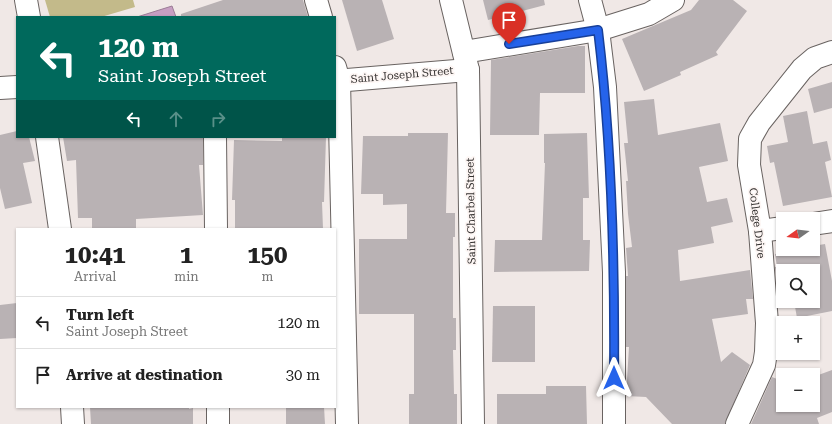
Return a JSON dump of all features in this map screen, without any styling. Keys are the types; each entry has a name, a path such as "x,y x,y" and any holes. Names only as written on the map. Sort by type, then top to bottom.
{"street":[{"path":"26,0 29,16"},
{"path":"316,0 321,16"},
{"name":"Saint Charbel Street","path":"451,0 466,61 473,424"},
{"path":"590,0 598,30 605,87 614,264 614,424"},
{"name":"Saint Joseph Street","path":"336,77 466,61 598,30 649,14 673,0"},
{"name":"College Drive","path":"737,424 764,366 766,352 767,323 760,231 749,165 750,139 759,123 802,69 815,58 832,52"},
{"path":"336,77 347,424"},
{"path":"0,88 16,87"},
{"path":"47,138 60,228"},
{"path":"215,138 216,228"},
{"path":"820,223 832,221"},
{"path":"760,231 776,229"},
{"path":"72,408 73,424"},
{"path":"218,408 218,424"}],"shaded area":[{"path":"45,0 133,0 135,7 104,16 50,16"},
{"path":"172,6 176,16 140,16"}],"building":[{"path":"223,0 303,0 308,16 181,16 181,14"},
{"path":"342,0 382,0 394,39 357,51"},
{"path":"483,0 544,0 545,5 488,20"},
{"path":"699,0 733,0 747,11 716,52 718,55 680,72 681,75 644,91 622,39 691,10"},
{"path":"585,46 585,93 540,93 539,135 490,135 491,60"},
{"path":"832,82 832,108 814,113 808,89"},
{"path":"654,99 658,135 720,123 728,161 699,167 707,202 727,198 733,222 711,227 714,243 678,250 680,281 750,270 753,299 746,299 748,314 712,319 721,362 732,352 750,365 725,424 672,424 646,397 626,396 629,347 626,347 626,276 628,276 626,248 632,247 626,181 628,181 624,143 628,143 624,102"},
{"path":"807,111 813,144 827,141 831,160 825,162 832,197 783,206 774,162 770,163 767,146 788,142 783,116"},
{"path":"16,131 16,138 29,138 35,161 23,163 32,203 5,209 0,188 0,135"},
{"path":"408,133 448,133 446,213 455,213 455,237 453,237 453,318 456,318 456,350 453,350 454,394 457,394 457,424 409,424 409,394 414,394 414,314 359,314 359,239 407,239 407,204 383,205 383,194 361,194 363,136 408,136"},
{"path":"587,133 589,198 583,198 583,240 590,240 589,271 494,272 495,240 542,240 545,163 544,134"},
{"path":"63,138 203,138 203,165 199,165 203,215 136,219 136,228 92,228 92,218 78,218 76,160 67,161"},
{"path":"282,138 326,138 324,202 322,202 323,228 235,228 235,200 232,200 234,140 282,141"},
{"path":"825,244 832,281 832,311 807,316 797,316 795,308 820,308 820,264 777,264 775,254 776,256 820,256 820,245"},
{"path":"16,303 16,338 0,339 0,305"},
{"path":"493,306 535,306 535,362 492,362"},
{"path":"832,370 832,412 817,418 819,424 751,424 772,377 776,379 776,412 820,412 820,374"},
{"path":"546,386 586,386 587,424 497,424 497,394 546,394"},
{"path":"90,408 193,408 193,424 91,424"},
{"path":"286,408 324,408 325,424 286,424"}],"route":[{"path":"509,44 598,30 605,87 613,243 614,378"}]}
